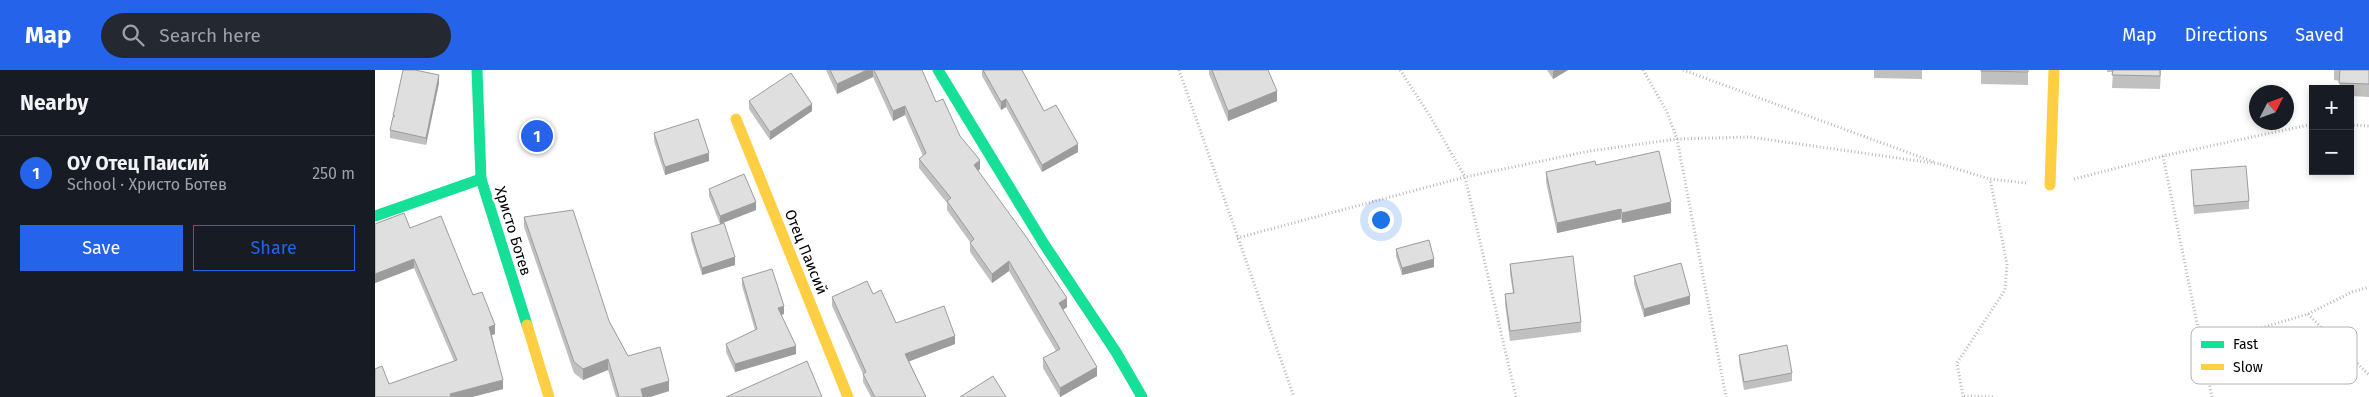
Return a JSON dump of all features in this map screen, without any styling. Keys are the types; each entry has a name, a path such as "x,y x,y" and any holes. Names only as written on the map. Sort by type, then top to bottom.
{"street":[{"name":"Христо Ботев","path":"477,70 481,179 549,397"},
{"path":"938,70 1044,244 1116,352 1143,397"},
{"path":"2050,185 2054,70"},
{"name":"Отец Паисий","path":"736,119 848,397"},
{"path":"375,216 481,179"}],"path":[{"path":"1179,70 1293,397"},
{"path":"1400,70 1430,116 1465,177 1516,397"},
{"path":"1643,70 1667,112 1677,139 1726,397"},
{"path":"1683,70 1940,164 1990,179 2050,185 2163,156 2309,125"},
{"path":"2354,125 2369,126"},
{"path":"1237,238 1465,177 1590,150 1677,139 1750,137 1940,164"},
{"path":"2163,156 2197,327"},
{"path":"1990,179 2007,264 2005,290 1957,362 1963,396 1993,397"},
{"path":"2265,327 2309,314 2352,292 2369,287"},
{"path":"2309,314 2322,327"},
{"path":"2357,363 2369,375"},
{"path":"2209,384 2212,397"}],"building":[{"path":"403,70 415,70 439,75 426,138 390,130 393,117 395,116 393,116"},
{"path":"830,70 867,70 837,84"},
{"path":"874,70 922,70 936,102 943,99 960,136 980,160 974,165 1027,238 1067,298 1059,303 1097,367 1060,388 1043,358 1060,349 1009,261 992,274 970,243 974,239 947,201 951,198 919,159 926,153 905,106 893,111"},
{"path":"983,70 1022,70 1044,111 1056,105 1078,144 1042,165 1006,99 1001,102"},
{"path":"1212,70 1268,70 1277,91 1228,111"},
{"path":"2028,70 2028,72 1981,71"},
{"path":"2113,70 2160,70 2160,76 2112,75"},
{"path":"2340,70 2369,70 2369,84 2339,83"},
{"path":"791,73 812,104 770,132 749,101"},
{"path":"698,119 709,153 665,167 654,133"},
{"path":"1659,151 1671,202 1622,213 1621,209 1557,223 1546,172 1595,161 1596,165"},
{"path":"2246,166 2249,201 2194,206 2191,170"},
{"path":"744,174 756,202 720,216 709,189"},
{"path":"573,210 609,321 628,356 660,347 669,381 641,389 643,397 619,397 608,359 583,369 574,362 524,217"},
{"path":"404,213 410,228 441,216 473,295 482,292 495,325 489,327 503,380 450,394 451,396 449,397 375,397 375,369 382,366 389,384 457,360 414,259 375,274 375,224"},
{"path":"724,223 735,257 702,268 691,233"},
{"path":"1429,240 1434,259 1402,268 1396,249"},
{"path":"1573,256 1581,322 1510,331 1505,294 1514,293 1510,264"},
{"path":"1681,263 1690,296 1644,309 1634,276"},
{"path":"772,269 784,306 778,308 796,346 735,364 726,344 757,329 742,278"},
{"path":"867,281 873,294 881,290 896,323 944,306 955,336 905,354 926,397 875,397 863,374 866,372 832,297"},
{"path":"1787,345 1792,373 1744,382 1739,355"},
{"path":"807,361 822,397 726,397"},
{"path":"993,376 1006,397 960,397"}],"traffic: fast":[{"path":"477,70 481,179 527,325"},
{"path":"938,70 1044,244 1116,352 1142,397"},
{"path":"375,216 481,179"}],"traffic: slow":[{"path":"2050,185 2054,70"},
{"path":"736,119 848,397"},
{"path":"527,325 549,397"}],"place":[{"name":"ОУ Отец Паисий","path":"537,136"}]}
